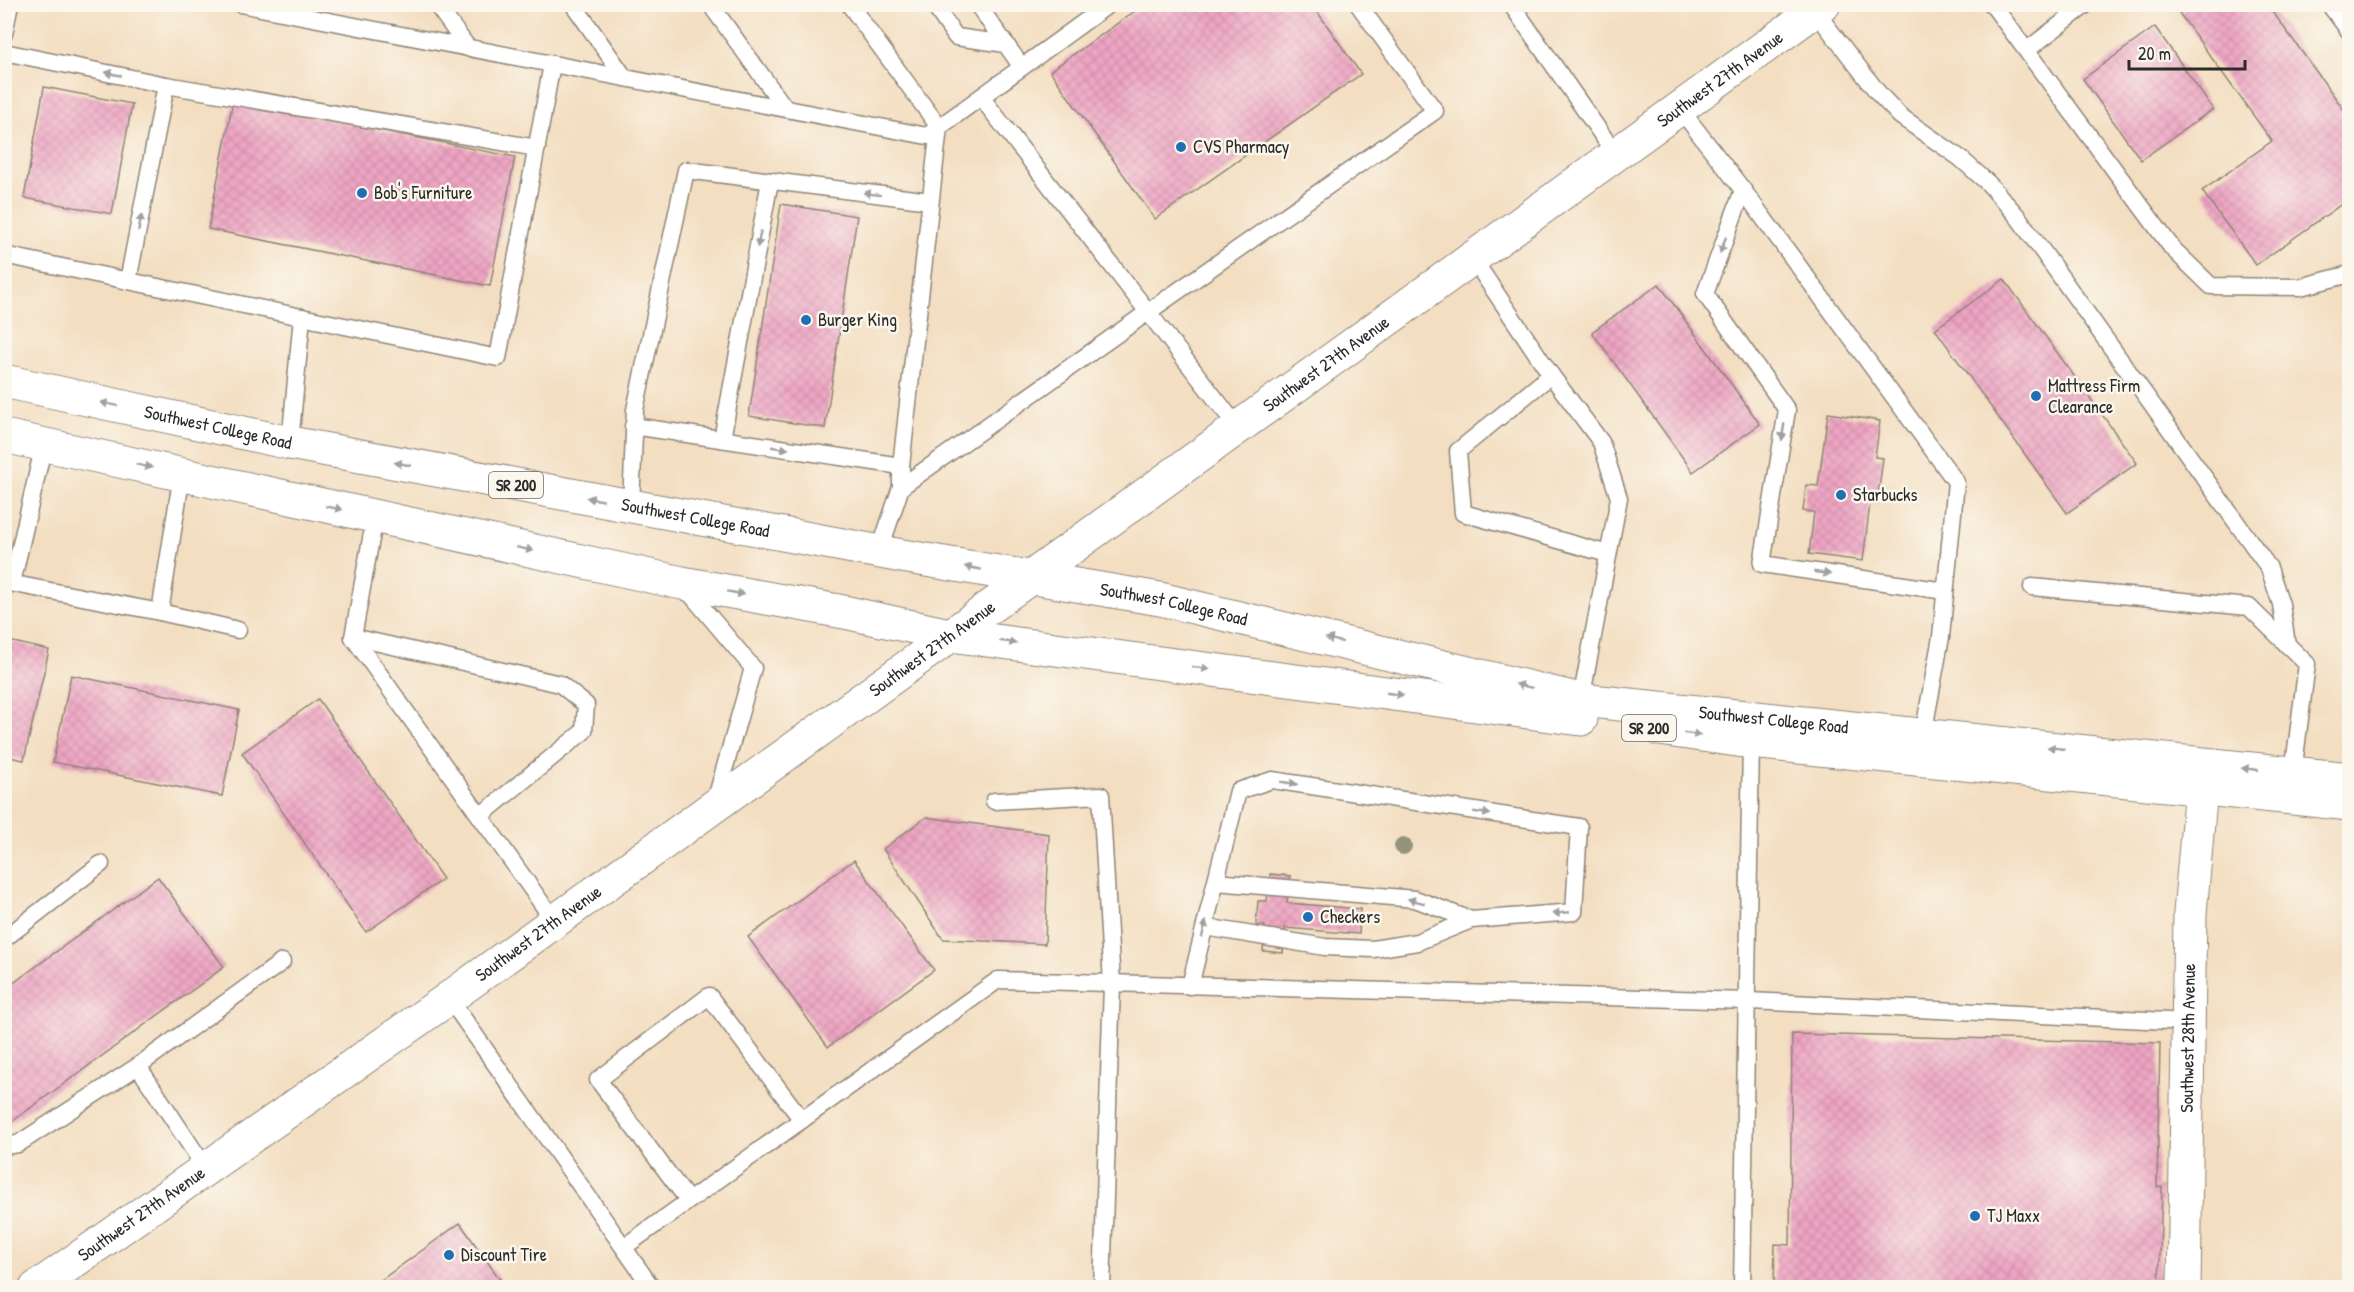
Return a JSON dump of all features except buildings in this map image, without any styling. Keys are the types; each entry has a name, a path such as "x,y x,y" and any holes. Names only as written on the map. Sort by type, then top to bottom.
{"main road":[{"name":"Southwest 27th Avenue","path":"36,1287 555,922 1819,8"},
{"name":"Southwest College Road","path":"4,381 290,443 879,552 1160,599 1581,700 2349,779"},
{"name":"Southwest College Road","path":"4,436 682,584 844,612 950,635 1751,742 2349,804"},
{"name":"Southwest 28th Avenue","path":"2184,1287 2190,913 2201,789"}],"lane":[{"path":"4,34 10,4"},
{"path":"240,4 927,135 1109,4"},
{"path":"306,4 316,19"},
{"path":"436,4 468,48"},
{"path":"573,4 626,78"},
{"path":"710,4 785,108"},
{"path":"849,4 939,127 901,466 902,487 879,552"},
{"path":"933,4 956,37 1006,44"},
{"path":"977,4 1022,67"},
{"path":"902,487 1435,111 1358,4"},
{"path":"1511,4 1616,155"},
{"path":"1992,4 2172,248 2211,286 2300,287 2349,274"},
{"path":"2027,50 2087,4"},
{"path":"2329,4 2349,32"},
{"path":"1819,8 1879,94 1900,116 1960,158 1988,183 2018,217 2269,568 2281,604 2287,645"},
{"path":"4,52 166,85 537,148"},
{"path":"4,255 498,358 552,64"},
{"path":"128,280 166,85"},
{"path":"981,97 1239,429"},
{"path":"1680,109 1743,190 1956,482 1941,637 1923,735"},
{"path":"631,506 633,426 686,170 930,201"},
{"path":"722,439 770,181"},
{"path":"1743,190 1705,294 1787,410 1762,564 1945,591"},
{"path":"1473,259 1551,375 1601,442 1619,498 1581,700"},
{"path":"290,443 302,317"},
{"path":"1551,375 1458,451 1463,513 1608,554"},
{"path":"633,426 901,466"},
{"path":"44,444 8,582 238,630"},
{"path":"160,612 182,474"},
{"path":"375,517 353,637 555,922"},
{"path":"682,584 753,668 713,808"},
{"path":"2032,587 2249,607 2307,664 2293,773"},
{"path":"353,637 560,684 586,705 584,731 480,816"},
{"path":"1742,1287 1749,1001 1751,742"},
{"path":"1190,986 1238,791 1272,780 1579,827 1574,912 1471,920 1417,942 1373,949 1325,947 1205,927"},
{"path":"994,801 1101,795 1112,984 1102,1287"},
{"path":"4,939 101,864"},
{"path":"1216,882 1415,899 1471,920"},
{"path":"4,1146 18,1144 138,1066 282,962"},
{"path":"624,1247 998,981 1749,1001 2189,1022"},
{"path":"688,1200 598,1080 709,996 802,1120"},
{"path":"449,998 652,1287"},
{"path":"138,1066 206,1169"}],"place":[{"name":"CVS Pharmacy","path":"1181,147"},
{"name":"Bob's Furniture","path":"362,193"},
{"name":"Burger King","path":"806,320"},
{"name":"Mattress Firm Clearance","path":"2036,396"},
{"name":"Starbucks","path":"1841,495"},
{"name":"Checkers","path":"1308,917"},
{"name":"TJ Maxx","path":"1975,1216"},
{"name":"Discount Tire","path":"449,1255"}]}
